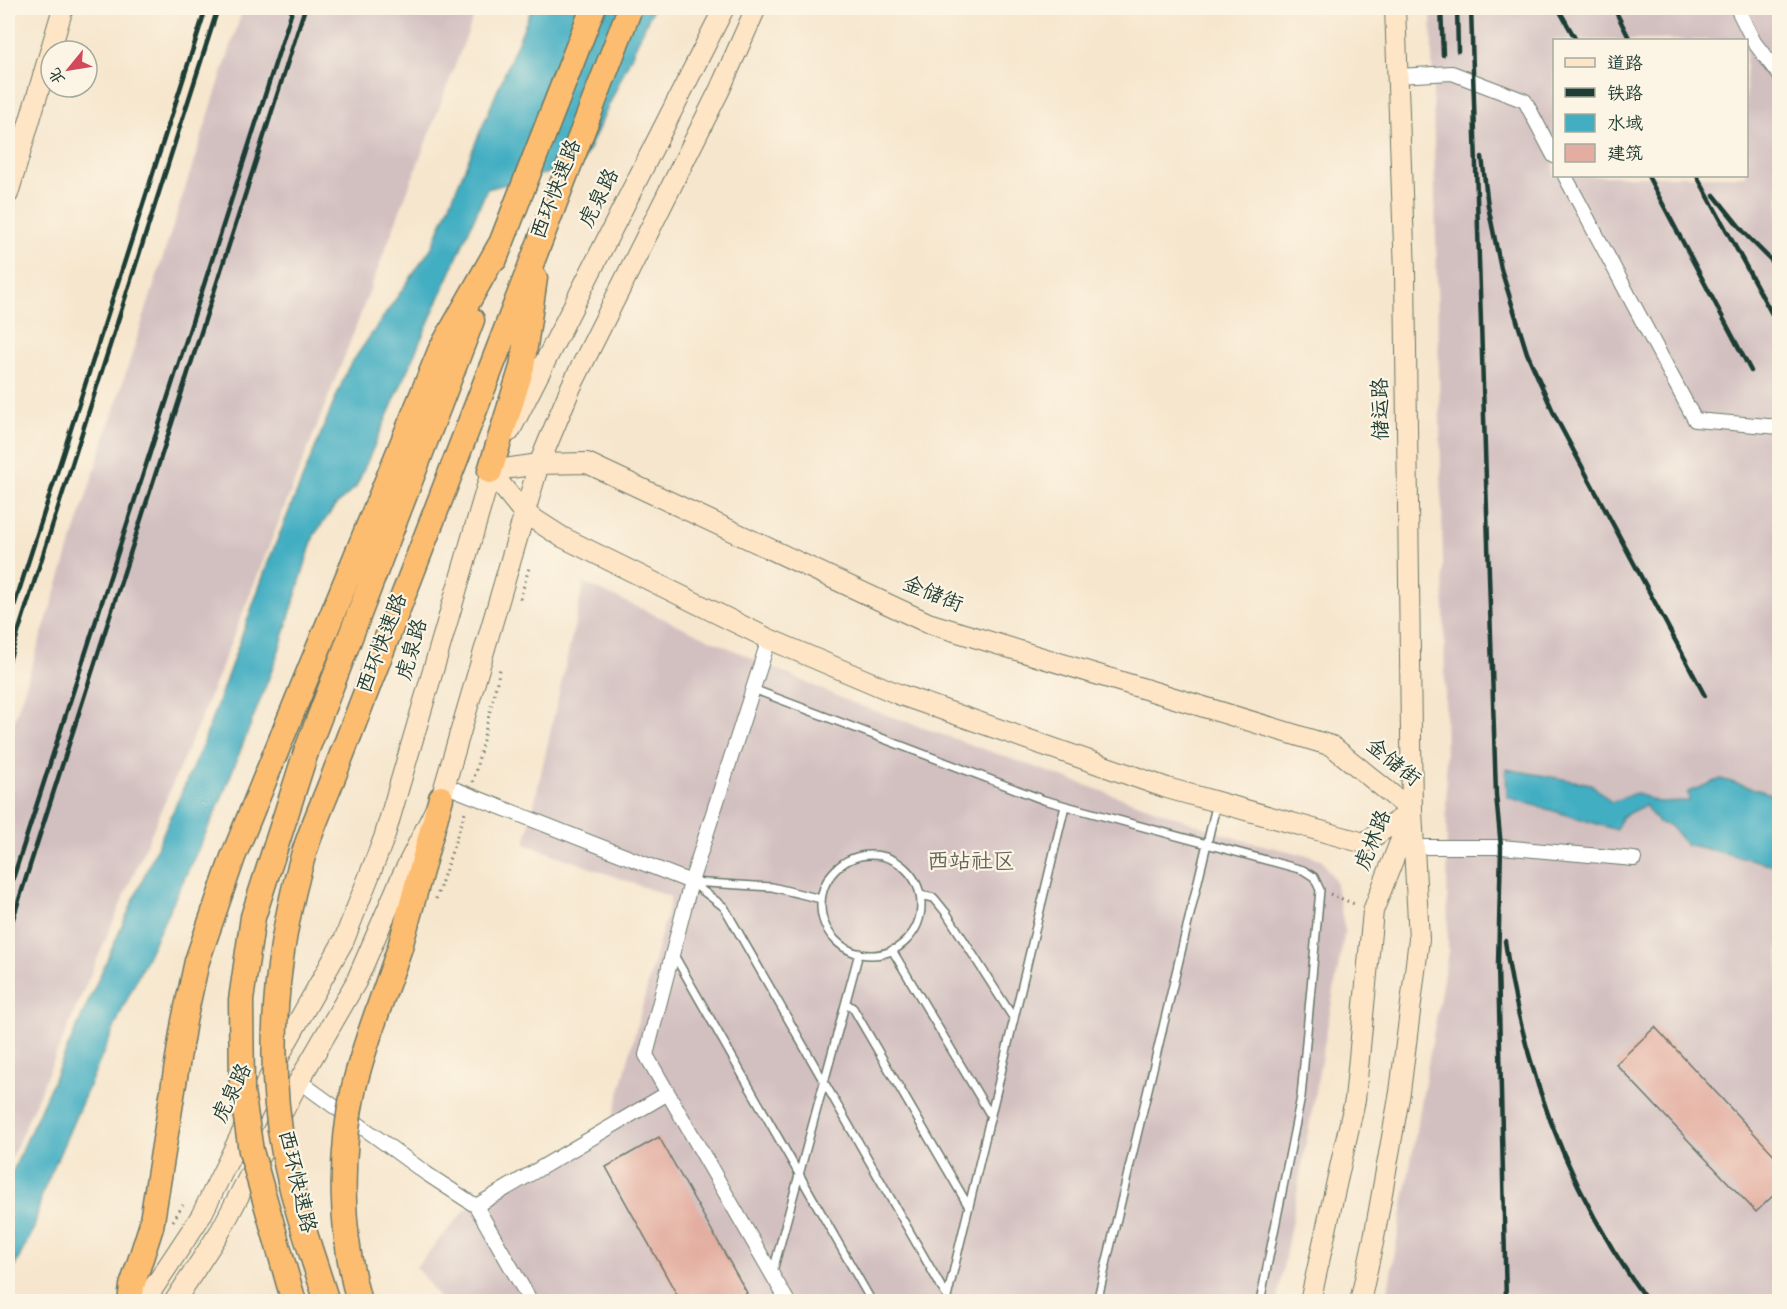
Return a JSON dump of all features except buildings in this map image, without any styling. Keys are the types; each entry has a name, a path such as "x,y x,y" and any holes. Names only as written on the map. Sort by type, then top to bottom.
{"highway":[{"name":"西环快速路","path":"294,1302 251,1150 242,1091 241,1000 253,917 306,752 593,8"},
{"name":"西环快速路","path":"327,1302 284,1153 276,1080 277,993 286,923 303,855 553,201 630,8"},
{"path":"490,471 522,367 541,235"},
{"path":"130,1302 132,1286 151,1227 184,1021 197,961 233,857 440,351 500,245"},
{"path":"359,1302 345,1224 344,1153 354,1086 400,946 442,792"}],"street":[{"path":"8,194 63,8"},
{"name":"虎泉路","path":"144,1302 201,1216 286,1043 344,940 384,838 490,471 724,8"},
{"path":"174,1302 221,1230 299,1082 356,982 402,876 442,792 539,464 571,387 720,89 756,8"},
{"name":"储运路","path":"1395,8 1406,272 1412,811"},
{"path":"1737,8 1754,42 1779,76"},
{"path":"1398,76 1452,73 1525,101 1553,154"},
{"path":"1566,177 1695,420 1779,427"},
{"name":"金储街","path":"587,463 928,623 1332,746 1412,811 1364,843 1167,788 898,694 769,639 562,537 523,512 490,471 539,464 587,463"},
{"path":"769,639 691,882 646,1055 784,1298"},
{"path":"442,792 691,882"},
{"name":"虎林路","path":"1360,1302 1400,1092 1419,939 1412,811"},
{"name":"虎林路","path":"1310,1302 1354,1100 1373,911 1412,811"},
{"path":"1414,847 1501,847 1634,859"},
{"path":"299,1082 427,1174 476,1206 531,1302"},
{"path":"476,1206 668,1093"}],"lane":[{"path":"753,689 1065,806 1303,870 1314,877 1320,890 1301,1097 1260,1302"},
{"path":"1097,1302 1217,802"},
{"path":"947,1299 1065,806"},
{"path":"865,855 881,856 896,862 909,872 920,895 920,918 913,933 892,950 870,956 839,944 828,931 822,916 821,899 826,883 836,869 849,859 865,855"},
{"path":"691,882 772,887 821,899"},
{"path":"691,882 724,908 947,1299"},
{"path":"920,895 934,898 947,914 1014,1019"},
{"path":"892,950 991,1116"},
{"path":"673,953 872,1302"},
{"path":"772,1274 859,953"},
{"path":"846,1003 853,1008 969,1207"}],"path":[{"path":"1320,890 1373,911"}],"shaded area":[{"path":"243,8 477,8 347,350 201,718 8,1166 8,740"},
{"path":"1431,8 1779,8 1779,1301 1386,1302 1448,951 1444,609"},
{"path":"584,583 850,702 1238,839 1321,859 1335,880 1345,931 1277,1301 442,1302 416,1267 465,1210 612,1121 671,897 525,844"}],"water":[{"path":"532,8 653,8 582,164 487,189 356,487 335,506 314,535 277,657 219,805 122,1010 42,1194 34,1228 8,1280 8,1182 203,744 269,560 348,368 432,247"},
{"path":"1506,769 1591,784 1611,802 1636,793 1657,802 1689,801 1688,792 1721,779 1779,796 1779,866 1686,844 1670,825 1658,823 1645,805 1621,817 1617,830 1507,797"}],"railway":[{"path":"8,625 206,8"},
{"path":"8,664 218,8"},
{"path":"8,894 293,8"},
{"path":"8,934 305,8"},
{"path":"1441,8 1443,55"},
{"path":"1457,8 1458,51"},
{"path":"1471,8 1496,795 1501,847 1498,964 1506,1302"},
{"path":"1558,8 1575,39"},
{"path":"1614,8 1630,39"},
{"path":"1482,157 1488,206 1501,269 1527,353 1555,416 1705,696"},
{"path":"1649,177 1751,371"},
{"path":"1698,177 1780,329"},
{"path":"1714,195 1747,236 1780,269"},
{"path":"1505,941 1524,1037 1554,1130 1595,1218 1620,1261 1648,1302"}],"district":[{"name":"西站社区","path":"971,863"}]}
